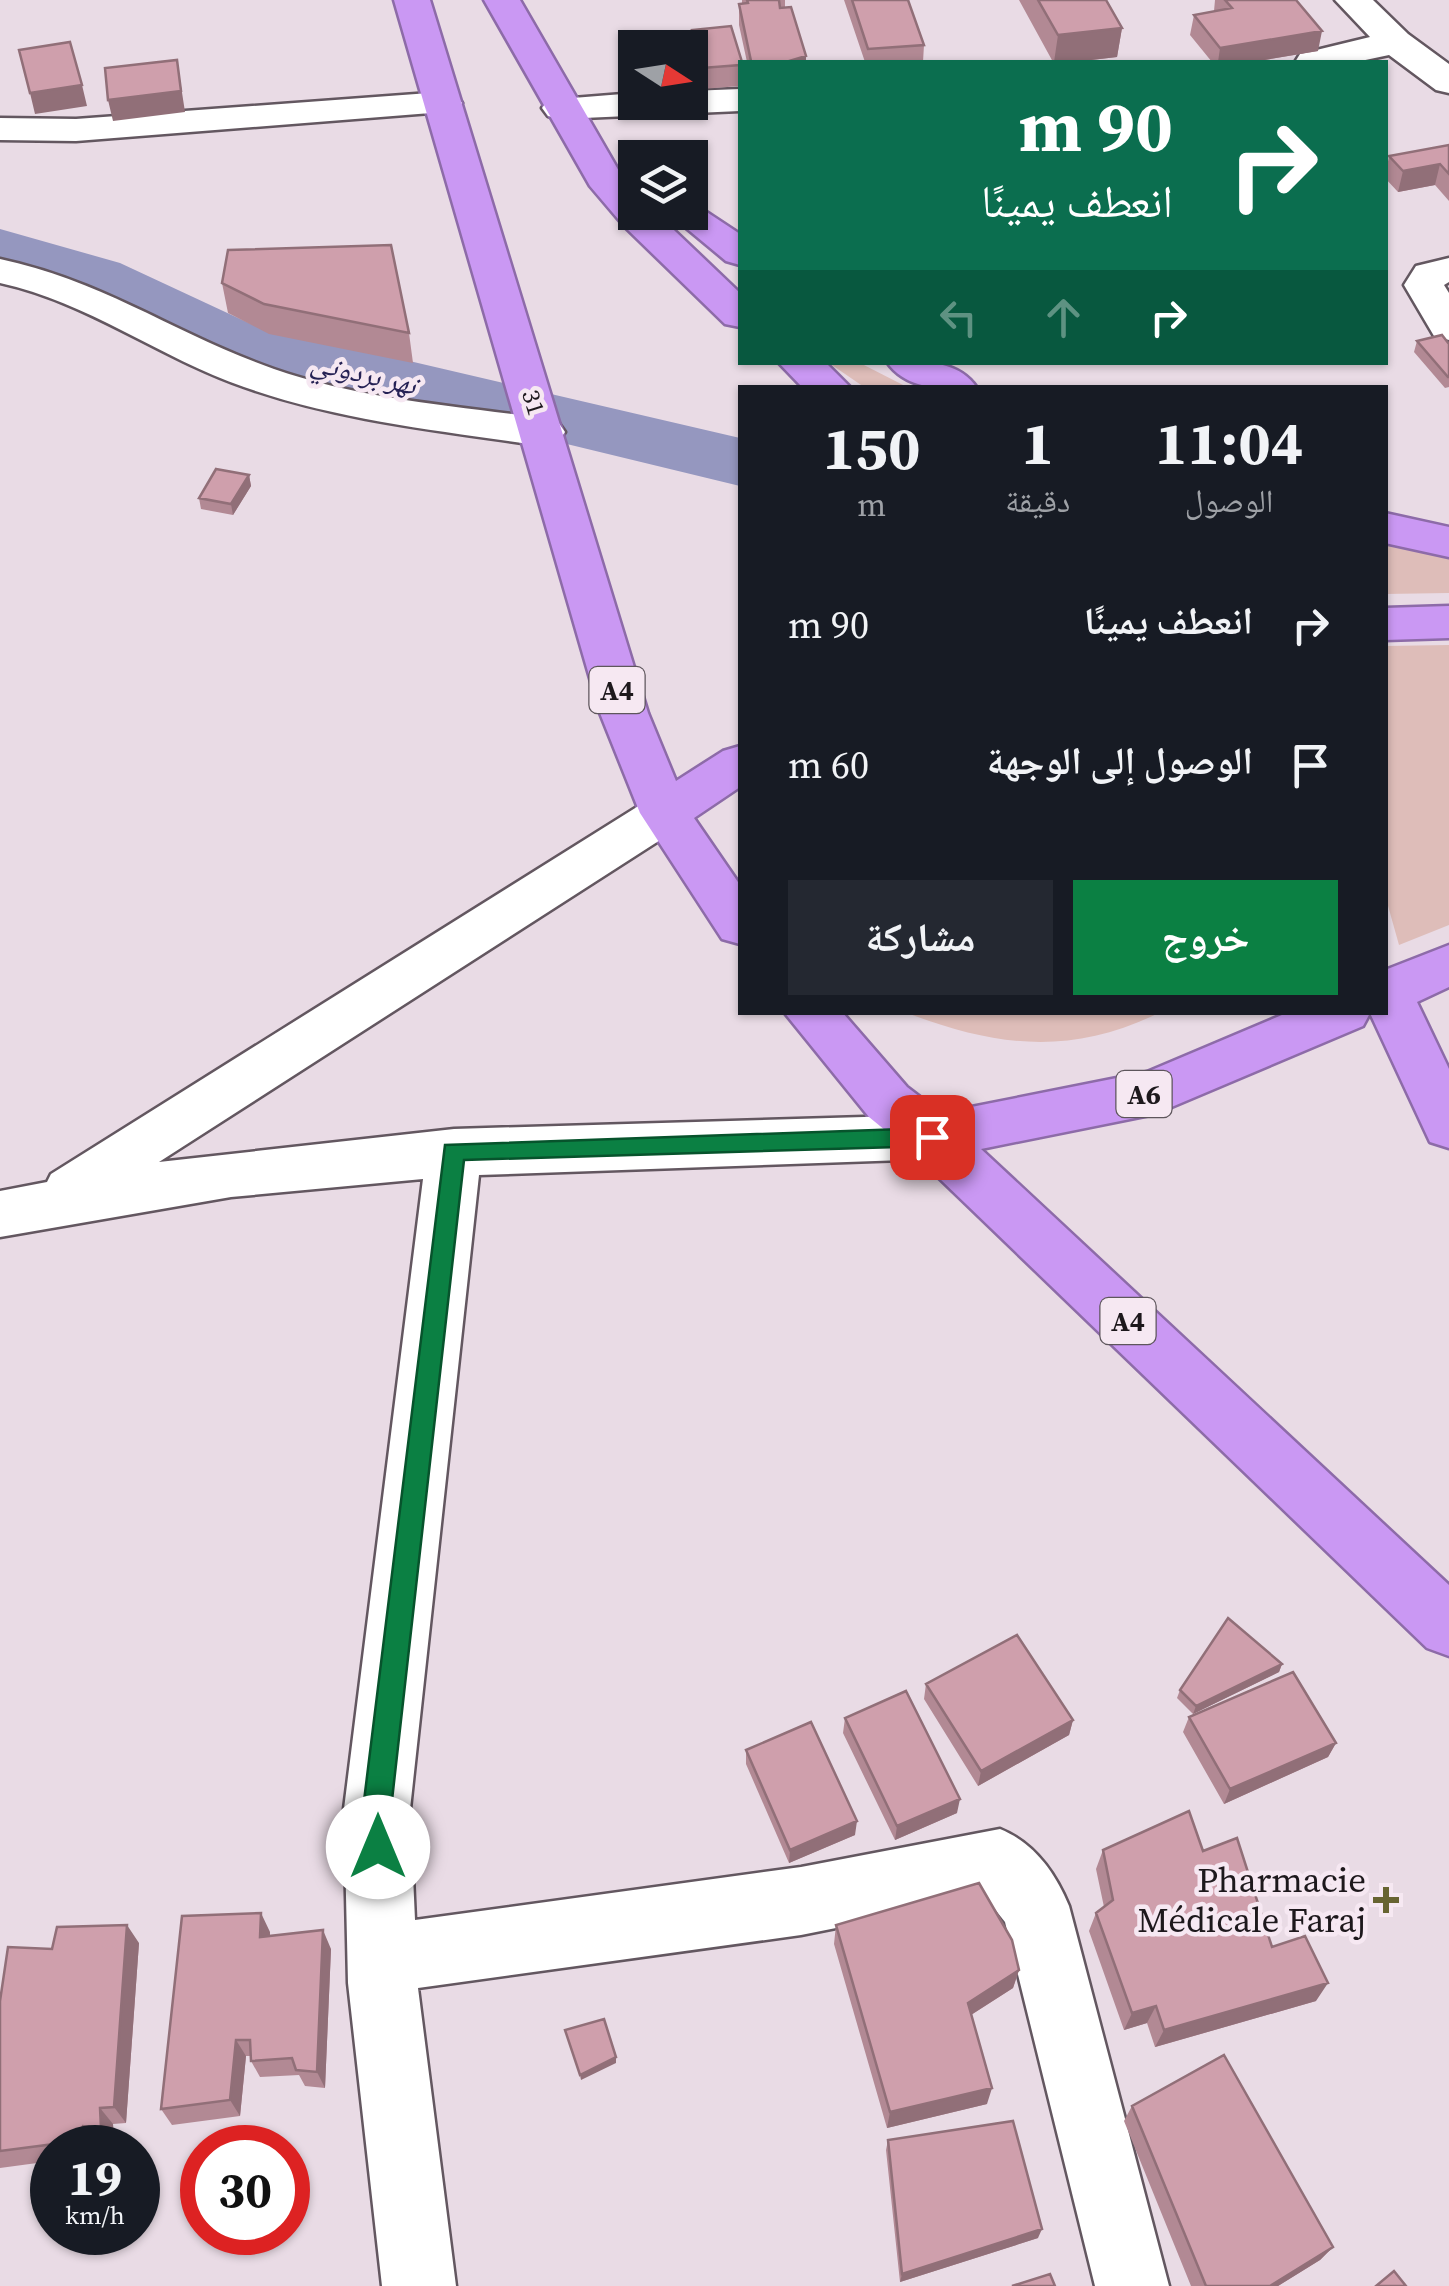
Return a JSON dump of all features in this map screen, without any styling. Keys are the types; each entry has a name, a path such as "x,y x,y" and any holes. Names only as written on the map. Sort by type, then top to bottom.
{"highway":[{"name":"31","path":"412,0 543,432"},
{"path":"502,0 567,119 638,218 738,313"},
{"path":"567,119 618,158"},
{"path":"708,229 738,251"},
{"path":"803,365 826,385"},
{"path":"914,365 950,385"},
{"name":"A4","path":"543,432 624,713 665,813 738,923"},
{"path":"1388,529 1449,542"},
{"path":"1388,624 1449,622"},
{"path":"665,813 738,764"},
{"name":"A6","path":"1388,992 1449,965"},
{"name":"A4","path":"813,1015 888,1102 932,1137 1449,1627"},
{"name":"A6","path":"932,1137 1154,1092 1335,1015"},
{"path":"1385,1015 1449,1126"}],"street":[{"path":"1353,0 1396,42 1449,82"},
{"path":"1321,60 1396,42"},
{"path":"708,101 738,100"},
{"path":"0,129 76,130 442,103"},
{"path":"567,119 618,111"},
{"path":"0,270 65,287 260,378 372,406 543,432"},
{"path":"1449,270 1430,276 1424,284 1449,328"},
{"path":"26,1209 665,813"},
{"path":"26,1209 326,1162 454,1151 932,1137"},
{"path":"419,2286 382,1959 377,1809 454,1151"},
{"path":"382,1959 800,1901 1000,1862 1035,1906 1132,2286"}],"shaded area":[{"path":"832,365 864,365 903,385 861,385"},
{"path":"1388,545 1449,558 1449,593 1388,594"},
{"path":"1449,645 1449,925 1399,945 1388,906 1388,646"},
{"path":"912,1015 1154,1015 1095,1036 1064,1041 1003,1039"}],"building":[{"path":"747,0 779,0 780,8 791,7 806,56 793,60 751,60 739,4 748,3"},
{"path":"852,0 908,0 924,45 868,49"},
{"path":"1038,0 1106,0 1122,28 1058,35"},
{"path":"1225,0 1296,0 1322,31 1220,48 1194,15 1232,8"},
{"path":"731,26 741,60 738,65 708,68 708,30 692,30"},
{"path":"70,42 82,85 30,93 19,50"},
{"path":"177,60 181,91 108,100 105,68"},
{"path":"1449,145 1449,174 1440,164 1403,171 1389,156"},
{"path":"391,245 409,333 264,304 222,283 228,250"},
{"path":"1442,335 1449,344 1449,377 1417,341"},
{"path":"216,469 249,475 231,504 199,498"},
{"path":"1228,1618 1282,1664 1196,1706 1180,1690"},
{"path":"1017,1635 1073,1720 981,1771 926,1684"},
{"path":"1293,1672 1336,1743 1230,1789 1189,1717"},
{"path":"906,1691 960,1799 897,1826 845,1718"},
{"path":"811,1722 857,1821 790,1850 746,1750"},
{"path":"1189,1811 1203,1851 1237,1838 1272,1947 1305,1936 1328,1983 1164,2030 1156,2006 1132,2013 1096,1913 1113,1900 1103,1850"},
{"path":"979,1883 1012,1940 1019,1970 968,2003 992,2088 890,2112 836,1925"},
{"path":"261,1913 260,1937 323,1930 317,2072 296,2070 292,2058 251,2061 250,2040 236,2040 230,2100 161,2109 182,1916"},
{"path":"127,1925 114,2107 100,2108 101,2125 30,2125 30,2147 0,2151 0,2001 8,1947 52,1949 57,1927"},
{"path":"604,2019 616,2057 580,2075 565,2030"},
{"path":"1224,2055 1333,2247 1270,2286 1206,2286 1132,2106"},
{"path":"1013,2121 1042,2229 902,2274 888,2140"},
{"path":"1394,2271 1406,2286 1376,2286"},
{"path":"1050,2274 1055,2286 1012,2286"}],"waterway":[{"name":"نهر بردوني","path":"0,250 95,278 228,341 738,462"}],"place":[{"name":"Pharmacie Médicale Faraj","path":"1386,1900"}],"route":[{"path":"378,1847 377,1809 454,1151 932,1137"}]}
